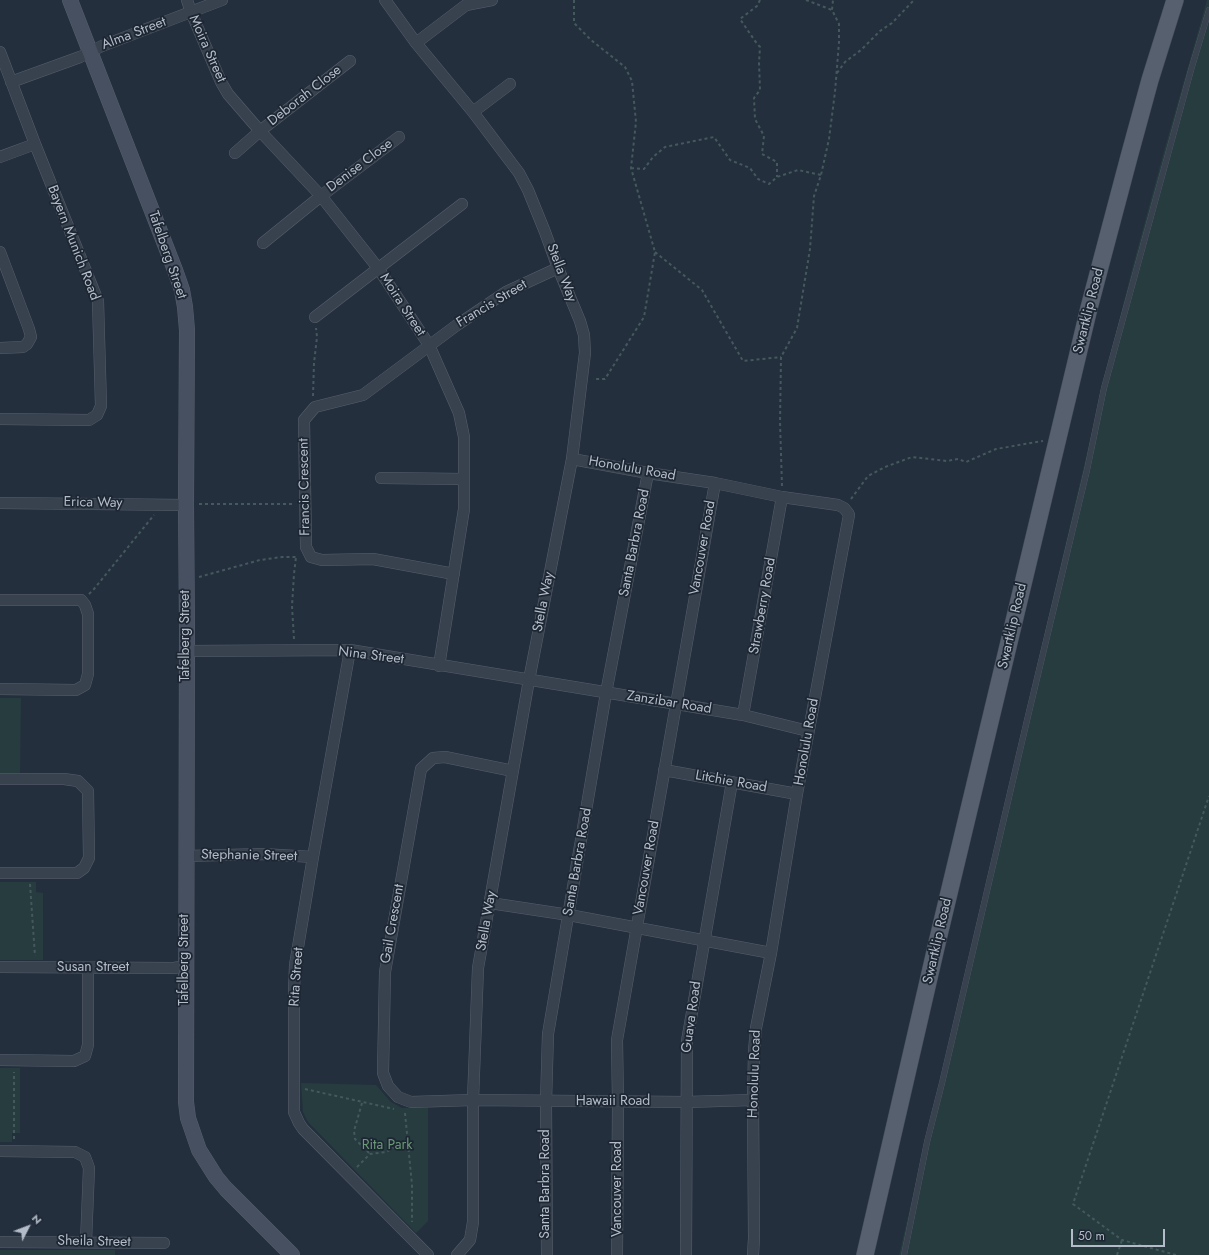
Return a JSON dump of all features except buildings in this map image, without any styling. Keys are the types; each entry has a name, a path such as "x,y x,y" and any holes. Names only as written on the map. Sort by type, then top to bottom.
{"main road":[{"name":"Swartklip Road","path":"865,1255 937,943 1056,443 1105,245 1150,80 1175,0"}],"street":[{"name":"Tafelberg Street","path":"70,0 175,270 182,290 185,307 187,330 191,504 187,651 185,966 186,1102 188,1118 199,1150 219,1181 292,1255"},
{"name":"Moira Street","path":"187,0 224,88 234,102 260,131 321,196 378,268 429,346 459,413 464,437 464,509 439,666"},
{"name":"Alma Street","path":"11,82 222,0"},
{"name":"Stella Way","path":"385,0 416,43 473,112 524,180 584,335 585,353 572,459 529,680 478,968 473,1100 473,1226 470,1240 457,1255"},
{"path":"416,43 466,5 492,0"},
{"name":"Bayern Munich Road","path":"0,52 98,301 100,406 97,415 89,420 0,419"},
{"name":"Deborah Close","path":"235,153 260,131 350,61"},
{"path":"473,112 510,84"},
{"name":"Denise Close","path":"262,243 399,137"},
{"path":"0,157 35,144"},
{"path":"315,317 462,204"},
{"path":"0,252 31,337 27,344 23,347 0,348"},
{"name":"Francis Street","path":"429,346 506,292 558,268"},
{"path":"315,407 363,395 429,346"},
{"name":"Francis Crescent","path":"315,407 304,420 306,547 311,557 322,560 373,559 454,574"},
{"name":"Honolulu Road","path":"572,459 648,473 715,483 782,497 838,505 844,508 849,515 808,731 755,1040 753,1100 753,1255"},
{"name":"Santa Barbra Road","path":"547,1255 546,1102 548,1034 606,693 648,473"},
{"path":"381,478 464,479"},
{"name":"Vancouver Road","path":"617,1255 617,1040 715,483"},
{"name":"Strawberry Road","path":"743,715 782,497"},
{"name":"Erica Way","path":"0,503 191,504"},
{"path":"0,600 81,600 85,605 88,614 88,674 85,685 76,690 0,689"},
{"name":"Nina Street","path":"187,651 350,650 529,680"},
{"name":"Rita Street","path":"350,650 295,966 294,1112 303,1129 428,1255"},
{"name":"Zanzibar Road","path":"529,680 743,715 808,731"},
{"name":"Gail Crescent","path":"473,1100 411,1102 398,1097 388,1086 383,1073 384,972 422,769 433,758 445,757 513,771"},
{"name":"Litchie Road","path":"664,770 797,794"},
{"path":"0,779 64,779 78,781 88,791 89,858 84,868 77,873 0,873"},
{"name":"Guava Road","path":"686,1255 687,1041 732,782"},
{"name":"Stephanie Street","path":"186,856 262,854 313,858"},
{"path":"490,903 569,915 771,953"},
{"name":"Susan Street","path":"0,967 174,968 185,966"},
{"path":"0,1060 74,1061 85,1056 88,1045 88,968"},
{"name":"Hawaii Road","path":"473,1100 546,1102 686,1102 753,1100"},
{"path":"0,1151 75,1152 85,1156 89,1168 86,1242"},
{"name":"Sheila Street","path":"0,1242 164,1243"}],"lane":[{"path":"904,1255 927,1142 1087,470 1104,388 1190,70 1209,10"}],"path":[{"path":"574,0 574,23 591,40 625,67 632,81 636,122 631,168 655,252 644,317 605,379 582,379"},
{"path":"760,0 757,6 740,19 760,47 760,90 754,98 755,119 764,136 762,154 777,162 777,177"},
{"path":"806,0 832,10"},
{"path":"782,497 780,422 781,357 797,328 810,249 814,196 821,175 829,140 839,42 838,24 832,10 833,0"},
{"path":"836,74 845,62 861,50 880,31 892,23 914,0"},
{"path":"631,168 644,169 653,157 665,147 714,137 730,160 750,168 758,179 768,184 777,177 798,170 821,175"},
{"path":"655,252 702,290 742,360 781,357"},
{"path":"315,317 317,336 313,393 315,407"},
{"path":"844,508 868,476 885,467 912,457 947,462 958,459 966,462 996,449 1045,441 1056,443"},
{"path":"191,504 305,504"},
{"path":"85,597 94,590 155,514 155,512"},
{"path":"195,576 201,577 260,560 282,557 311,557"},
{"path":"295,645 292,606 296,557"},
{"path":"1176,1255 1122,1240 1073,1204 1209,796"},
{"path":"30,873 36,961"},
{"path":"14,1060 14,1151"},
{"path":"300,1088 398,1110"},
{"path":"362,1102 354,1131 355,1139 370,1154"},
{"path":"405,1112 412,1185 412,1227"},
{"path":"353,1171 370,1154 386,1152 408,1140"},
{"path":"1117,1255 1122,1240"}],"green space":[{"path":"1207,0 1209,0 1209,1255 899,1255 1104,380 1134,262"},
{"path":"0,698 21,698 20,773 0,773"},
{"path":"0,882 36,882 36,892 43,893 43,960 0,960"},
{"path":"0,1068 20,1068 20,1133 12,1133 12,1142 0,1142"},
{"name":"Rita Park","path":"301,1083 376,1085 391,1102 402,1108 428,1108 428,1221 416,1233 308,1122 303,1112"},
{"path":"0,1250 115,1250 115,1255 0,1255"}]}
